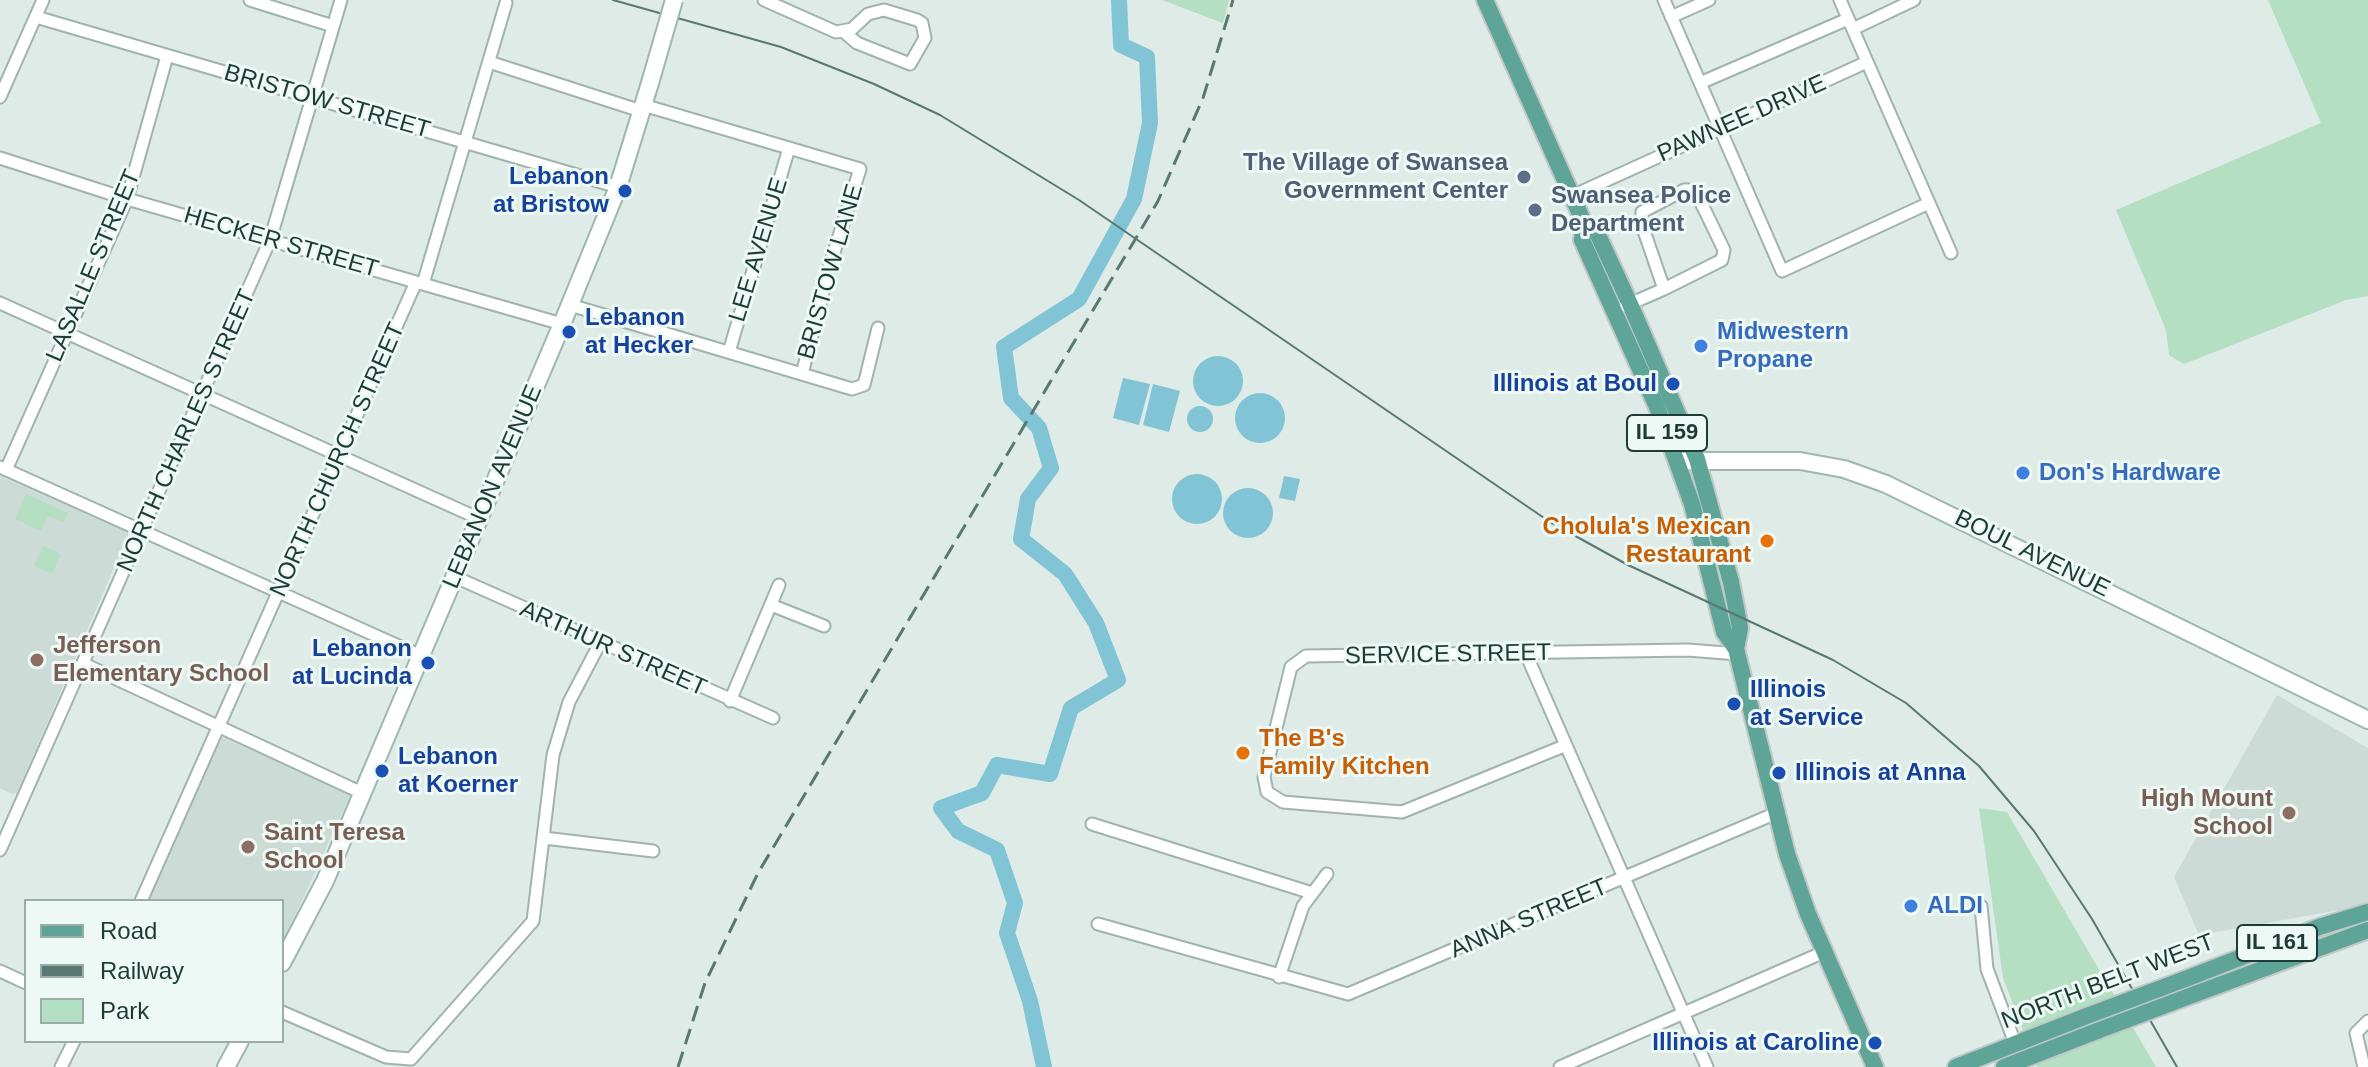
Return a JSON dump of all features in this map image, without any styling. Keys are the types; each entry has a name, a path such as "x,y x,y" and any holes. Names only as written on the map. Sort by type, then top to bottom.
{"main road":[{"name":"LEBANON AVENUE","path":"284,959 325,881 618,187 674,0"},
{"name":"IL 159","path":"1485,0 1584,223 1597,233 1630,304 1697,459 1731,582 1740,628 1737,652 1774,814 1824,952 1875,1067"},
{"name":"IL 159","path":"1584,223 1582,240 1678,461 1703,540 1724,632 1737,652"},
{"name":"BOUL AVENUE","path":"1678,461 1800,461 1844,469 1886,484 2368,720"},
{"name":"NORTH BELT WEST","path":"1956,1067 2319,927 2368,912"},
{"name":"NORTH BELT WEST","path":"2004,1067 2368,930"},
{"path":"226,1067 239,1043"}],"street":[{"path":"1,90 43,0"},
{"path":"250,0 333,26"},
{"name":"NORTH CHARLES STREET","path":"0,850 270,240 341,0"},
{"path":"764,0 844,32 857,43 910,64 925,38 922,23 917,20 878,10 844,32"},
{"path":"1664,0 1782,271 1929,203"},
{"path":"1671,17 1709,0"},
{"path":"1840,0 1951,253"},
{"path":"1700,83 1914,0"},
{"name":"NORTH CHURCH STREET","path":"142,899 216,727 420,283 506,3"},
{"name":"BRISTOW STREET","path":"36,17 618,187"},
{"name":"LASALLE STREET","path":"3,468 127,199 167,56"},
{"path":"489,62 789,148"},
{"name":"PAWNEE DRIVE","path":"1572,196 1867,62"},
{"name":"BRISTOW LANE","path":"789,148 860,169 830,265 802,374"},
{"name":"LEE AVENUE","path":"729,352 789,148"},
{"name":"HECKER STREET","path":"0,158 127,199 562,324"},
{"path":"1613,311 1664,289 1722,260 1724,250 1695,190 1684,190 1642,212 1642,225 1664,289"},
{"path":"0,303 480,519"},
{"path":"570,305 852,389 864,385 878,328"},
{"path":"3,468 421,656"},
{"name":"ARTHUR STREET","path":"455,577 773,718"},
{"path":"730,701 779,585"},
{"path":"771,605 824,626"},
{"path":"284,1013 386,1057 414,1063 533,921 553,755 569,702 600,643"},
{"name":"SERVICE STREET","path":"1564,746 1402,812 1283,802 1267,792 1264,777 1291,667 1306,656 1688,650 1737,652"},
{"path":"1526,654 1707,1067"},
{"path":"84,664 362,793"},
{"name":"ANNA STREET","path":"1098,924 1348,994 1774,814"},
{"path":"1092,824 1312,893"},
{"path":"544,838 653,851"},
{"path":"1279,977 1303,906 1327,874"},
{"path":"1981,906 1987,969 2015,1043"},
{"path":"1560,1067 1824,952"},
{"path":"0,971 24,982"},
{"path":"2364,1067 2356,1033 2368,1021"},
{"path":"61,1067 73,1043"}],"shaded area":[{"name":"Jefferson Elementary School","path":"0,476 129,533 17,793 12,794 0,788"},
{"name":"High Mount School","path":"2277,695 2368,748 2368,905 2199,935 2174,877"},
{"name":"Saint Teresa School","path":"222,737 351,794 284,940 284,899 146,899"}],"green space":[{"path":"1162,0 1229,0 1223,23"},
{"path":"2268,0 2368,0 2368,296 2346,300 2184,364 2169,355 2166,330 2116,210 2321,123"},
{"path":"26,494 68,513 64,522 48,516 41,531 15,519"},
{"path":"43,546 61,554 52,574 34,566"},
{"path":"1979,808 2007,812 2156,1067 2037,1067 2003,978"}],"water":[{"path":"1218,356 1236,363 1243,381 1236,399 1218,406 1200,399 1193,381 1200,363"},
{"path":"1123,378 1150,384 1139,425 1113,418"},
{"path":"1153,384 1180,391 1169,432 1143,425"},
{"path":"1260,393 1278,400 1285,418 1278,436 1260,443 1242,436 1235,418 1242,400"},
{"path":"1200,406 1209,410 1213,419 1209,428 1200,432 1191,428 1187,419 1191,410"},
{"path":"1197,474 1215,481 1222,499 1215,517 1197,524 1179,517 1172,499 1179,481"},
{"path":"1284,476 1300,479 1295,501 1279,498"},
{"path":"1248,488 1266,495 1273,513 1266,531 1248,538 1230,531 1223,513 1230,495"}],"waterway":[{"path":"1044,1067 1030,1001 1007,933 1015,903 997,850 958,831 941,808 982,793 997,765 1050,774 1071,708 1118,680 1096,623 1065,574 1021,539 1028,499 1051,468 1039,428 1011,398 1004,347 1079,299 1134,199 1150,123 1147,57 1121,45 1119,0"}],"tram line":[{"path":"613,0 781,47 874,84 940,115 1079,200 1550,522 1628,565 1833,660 1906,703 1979,766 2034,831 2092,919 2177,1067"}],"railway":[{"path":"678,1067 705,983 758,873 1158,201 1203,98 1233,0"}],"place":[{"name":"The Village of Swansea Government Center","path":"1524,177"},
{"name":"Lebanon at Bristow","path":"625,191"},
{"name":"Swansea Police Department","path":"1535,210"},
{"name":"Lebanon at Hecker","path":"569,332"},
{"name":"Midwestern Propane","path":"1701,346"},
{"name":"Illinois at Boul","path":"1673,384"},
{"name":"Don's Hardware","path":"2023,473"},
{"name":"Cholula's Mexican Restaurant","path":"1767,541"},
{"name":"Jefferson Elementary School","path":"37,660"},
{"name":"Lebanon at Lucinda","path":"428,663"},
{"name":"Illinois at Service","path":"1734,704"},
{"name":"The B's Family Kitchen","path":"1243,753"},
{"name":"Lebanon at Koerner","path":"382,771"},
{"name":"Illinois at Anna","path":"1779,773"},
{"name":"High Mount School","path":"2289,813"},
{"name":"Saint Teresa School","path":"248,847"},
{"name":"ALDI","path":"1911,906"},
{"name":"Illinois at Caroline","path":"1875,1043"}]}
